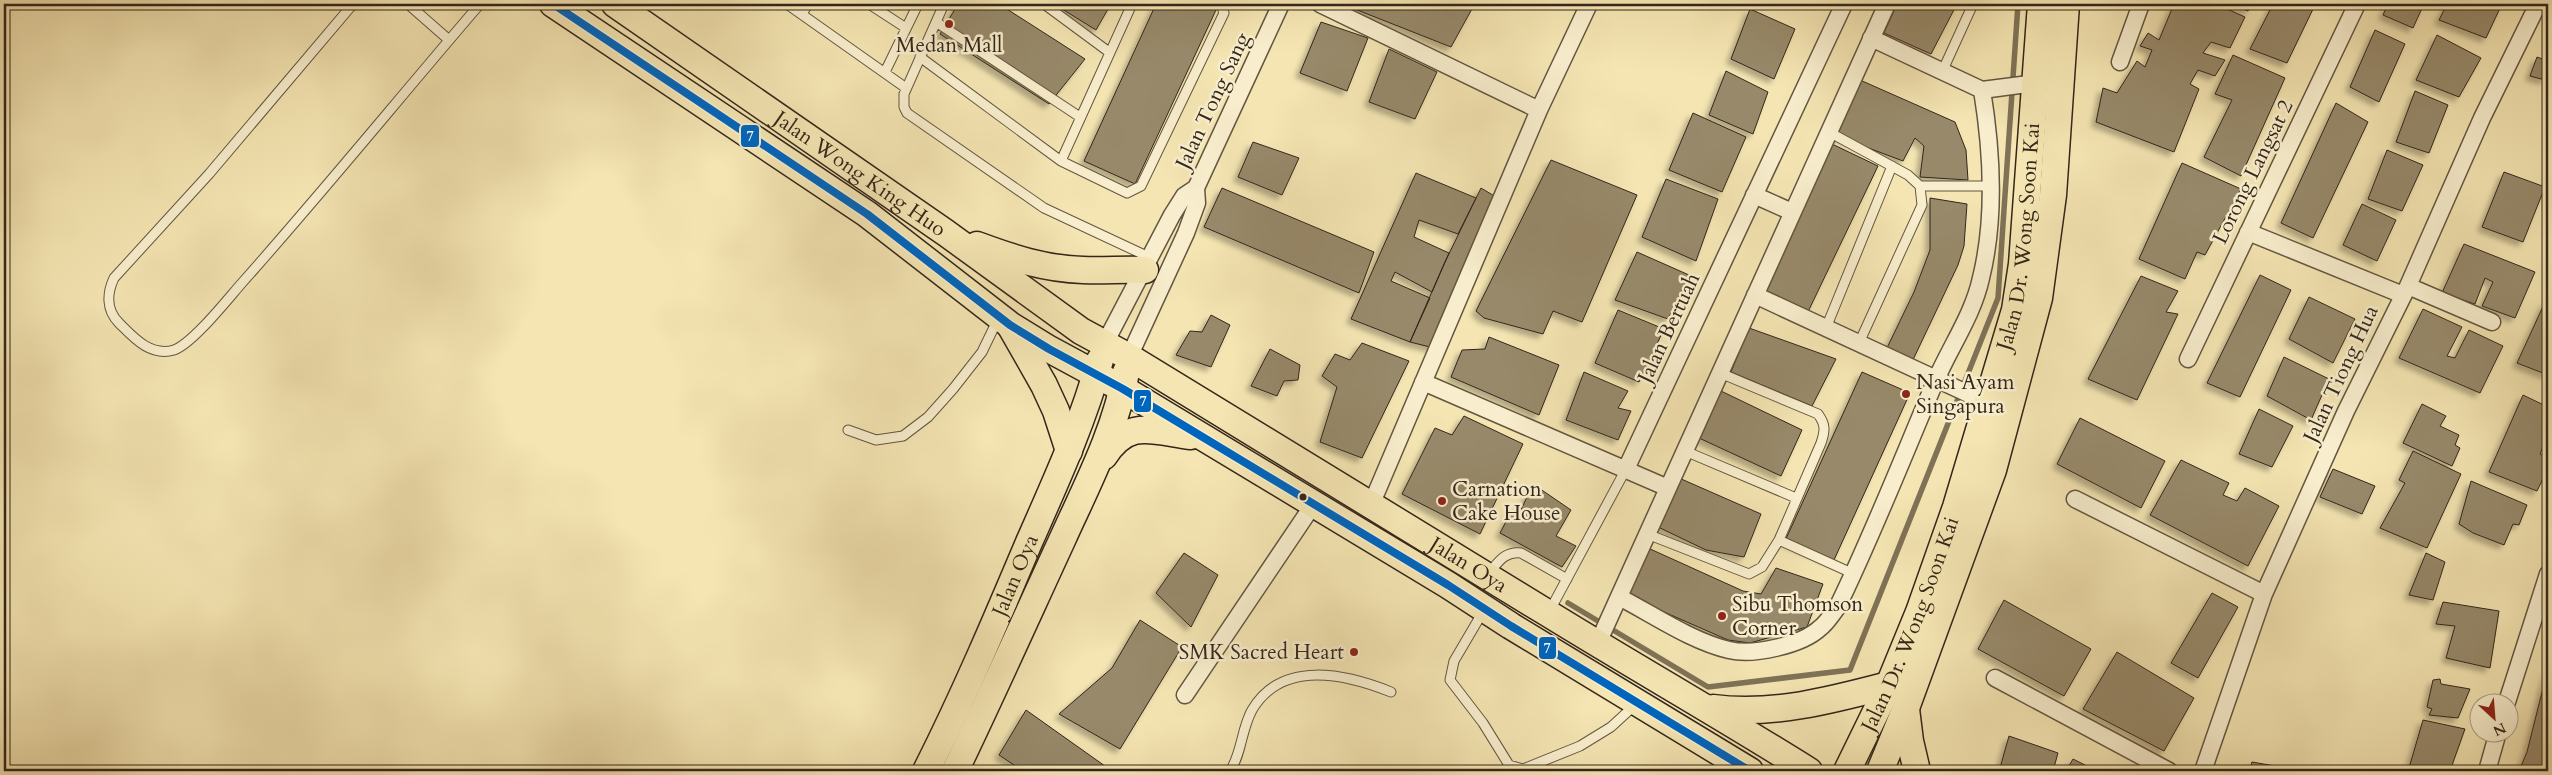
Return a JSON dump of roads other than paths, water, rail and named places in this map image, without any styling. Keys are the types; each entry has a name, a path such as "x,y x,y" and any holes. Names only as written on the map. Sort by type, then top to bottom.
{"main road":[{"name":"Jalan Wong King Huo","path":"553,4 867,214 1004,321 1096,375"},
{"name":"Jalan Wong King Huo","path":"615,4 946,233 1081,331 1105,343"},
{"name":"Jalan Dr. Wong Soon Kai","path":"1847,771 1889,685 1919,612 1956,507 1978,398 2013,319 2021,273 2028,85 2041,4"},
{"name":"Jalan Dr. Wong Soon Kai","path":"1880,771 1906,708 1993,470 2039,298 2053,196 2066,4"},
{"path":"946,233 1021,261 1040,265 1083,270 1148,264"},
{"path":"1004,321 1048,394 1068,451"},
{"name":"Jalan Oya","path":"926,771 963,698 1088,404 1105,343 1488,574 1548,614 1601,637 1809,771"},
{"name":"Jalan Oya","path":"956,771 1091,475 1123,390 1129,357"},
{"name":"Jalan Oya","path":"1096,375 1692,734 1750,771"},
{"path":"1091,475 1112,444 1129,432 1139,429 1201,437"},
{"path":"1707,707 1740,712 1797,706 1889,685"},
{"path":"1906,708 1917,771"},
{"path":"1692,734 1714,771"}],"street":[{"name":"Jalan Tong Sang","path":"1129,357 1186,233 1197,203 1196,188 1281,4"},
{"path":"1320,4 1539,110"},
{"path":"1371,505 1539,110 1589,4"},
{"name":"Jalan Bertuah","path":"1626,469 1844,4"},
{"path":"1601,637 1887,4"},
{"path":"2120,62 2141,4"},
{"name":"Lorong Langsat 2","path":"2188,359 2357,4"},
{"name":"Jalan Tiong Hua","path":"2203,771 2264,594 2346,411 2405,290 2482,118 2538,4"},
{"path":"1871,38 1942,72 1987,90 2028,85"},
{"path":"1619,597 1703,641 1730,651 1757,651 1790,644 1820,629 1837,608 1943,382 1978,290 1987,238 1991,186 1987,90"},
{"name":"Jalan Tong Sang","path":"1105,343 1184,196 1196,188"},
{"path":"1754,195 1792,212"},
{"path":"2248,232 2492,322"},
{"path":"1755,295 1978,398"},
{"path":"1423,382 1668,488"},
{"path":"2075,498 2264,594"},
{"path":"1185,695 1313,505"},
{"path":"2511,692 2548,574"},
{"path":"1996,678 2169,771"},
{"path":"2487,771 2495,742"}],"lane":[{"path":"353,4 209,174 114,278 108,293 115,319 143,346 159,351 174,350 211,318 286,234 480,4"},
{"path":"408,4 449,40"},
{"path":"787,4 906,88"},
{"path":"802,14 808,4"},
{"path":"869,4 906,28"},
{"path":"885,72 918,4"},
{"path":"944,4 906,88 904,107 907,113 920,124 1044,208 1148,264"},
{"path":"1044,4 1110,52"},
{"path":"1061,161 1132,4"},
{"path":"920,57 1061,161 1122,192 1132,192 1141,186 1224,13 1221,4"},
{"path":"1942,72 1973,4"},
{"path":"936,22 1080,117"},
{"path":"1829,132 1892,166 1920,186 1991,186"},
{"path":"1826,328 1892,166"},
{"path":"1859,343 1922,205 1920,186"},
{"path":"848,430 876,440 903,436 922,422 982,352 1004,321"},
{"path":"1647,534 1749,574 1762,568 1779,540 1821,443 1825,428 1824,422 1818,414 1720,373"},
{"path":"1685,451 1796,498"},
{"path":"1548,614 1626,469"},
{"path":"1779,540 1854,574"},
{"path":"1488,574 1504,556 1515,552 1521,553 1567,579"},
{"path":"1485,609 1454,661 1450,680 1483,723 1509,765 1523,769 1580,746 1611,727 1638,702"},
{"path":"1230,771 1235,763 1242,732 1253,709 1265,695 1284,681 1309,675 1344,676 1391,692"}],"waterway":[{"path":"1568,603 1708,687 1850,670 1998,298 2018,4"}],"place":[{"name":"Medan Mall","path":"949,24"},
{"name":"Nasi Ayam Singapura","path":"1906,394"},
{"name":"Carnation Cake House","path":"1442,501"},
{"name":"Sibu Thomson Corner","path":"1722,616"},
{"name":"SMK Sacred Heart","path":"1354,652"}]}
